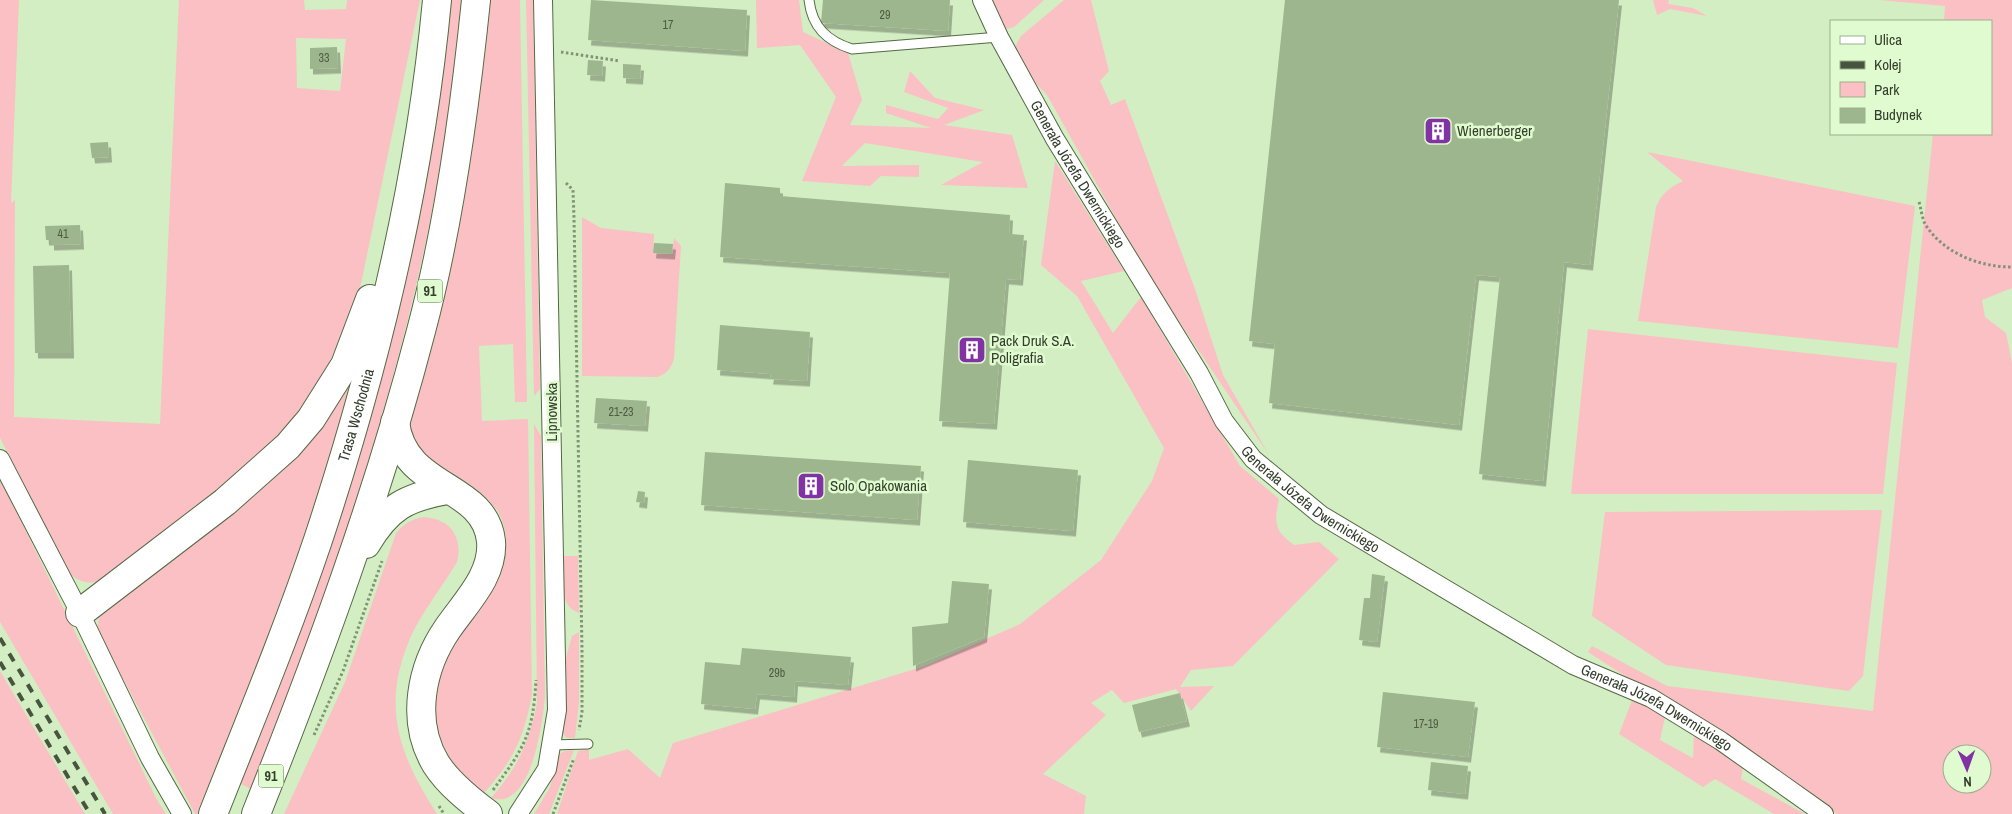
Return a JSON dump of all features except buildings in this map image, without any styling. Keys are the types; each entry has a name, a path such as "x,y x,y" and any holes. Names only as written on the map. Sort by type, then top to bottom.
{"main road":[{"name":"Trasa Wschodnia","path":"215,808 318,540 366,382 398,245 419,141 437,0"},
{"name":"91","path":"256,814 348,573 422,330 468,81 476,0"},
{"path":"80,613 239,491 288,446 311,420 345,365 374,286 398,245"},
{"path":"395,422 400,442 411,461 420,470 474,506 482,517 491,540 490,563 431,657 422,687 422,724 436,762 446,777 488,806"},
{"path":"348,573 375,529 390,511 410,499 448,490"}],"street":[{"name":"Lipnowska","path":"518,814 547,769 557,710 544,0"},
{"name":"Generała Józefa Dwernickiego","path":"982,0 999,37 1055,139 1199,373 1224,421 1252,460 1321,515 1573,665 1651,698 1721,741 1824,814"},
{"path":"0,459 80,613 150,758 182,814"}],"lane":[{"path":"808,0 814,22 823,34 836,44 852,49 999,37"},
{"path":"551,745 588,744"}],"path":[{"path":"558,43 558,61"},
{"path":"558,52 620,61"},
{"path":"553,814 568,776 577,744 582,712 573,190 561,174"},
{"path":"1919,202 1925,223 1954,253 1976,262 2000,267 2012,267"},
{"path":"312,739 343,671 382,560"},
{"path":"488,806 528,736 534,704 536,673"},
{"path":"434,797 444,814"}],"green space":[{"path":"0,0 19,0 11,203 15,200 14,417 160,424 179,0 304,0 305,10 346,9 347,0 420,0 358,298 314,397 263,457 104,581 90,582 81,581 70,574 0,438","holes":["296,38 346,39 340,91 297,88"]},
{"path":"448,0 462,0 450,102 434,203 412,303 386,402 356,500 323,597 251,789 237,782 277,682"},
{"path":"486,0 520,0 527,402 515,402 513,344 479,346 482,421 528,419 532,695 525,725 516,748 503,770 484,793 460,774 448,755 441,741 437,726 434,712 434,697 441,668 447,654 463,628 489,595 502,570 505,556 505,531 497,510 480,492 460,478 416,454 409,423"},
{"path":"526,0 533,0 540,389 534,396"},
{"path":"756,0 799,0 803,32 848,53 862,100 850,125 931,128 886,113 886,105 938,119 948,108 904,92 910,71 935,98 984,110 944,125 1012,135 1028,188 941,185 983,162 865,143 842,166 919,165 919,177 881,176 870,186 802,181 836,97 800,45 757,48"},
{"path":"990,0 1044,0 1014,27 1007,29 1002,27"},
{"path":"1064,0 1091,0 1109,71 1100,81 1111,105 1125,99 1195,289 1223,375 1269,455 1147,274 1047,95 1020,67 1016,54 1016,45 1021,36"},
{"path":"1653,0 1669,0 1668,4 1693,8 1707,16 1670,9 1657,15"},
{"path":"1879,0 2012,0 2012,288 1982,300 1985,317 2006,333 2012,363 2012,814 1837,814 1588,652 1592,646 1667,686 1873,711 1933,135 1992,135 1992,20 1944,20 1945,6"},
{"path":"1647,152 1915,206 1898,348 1638,321 1656,207 1666,191 1683,181"},
{"path":"1055,161 1124,271 1081,281 1113,333 1141,297 1240,466 1279,499 1276,520 1279,530 1294,545 1319,542 1339,559 1233,666 1191,670 1180,687 1214,686 1191,711 1176,689 1124,703 1112,690 1091,703 1106,715 1043,774 1086,796 1084,814 557,814 578,751 589,749 589,760 628,749 660,778 673,743 925,666 1020,624 1101,560 1152,481 1164,448 1077,296 1041,265"},
{"path":"582,217 601,228 654,234 653,253 672,254 674,238 681,246 674,359 668,370 660,376 582,376"},
{"path":"1588,329 1897,363 1883,494 1571,494"},
{"path":"362,346 316,504 300,549 268,638 198,814 195,814 97,630 100,611 248,497"},
{"path":"534,424 541,436 545,697 537,744 525,779 516,792 505,798 491,798 508,776 521,754 537,703"},
{"path":"0,478 157,800 166,814 113,814 0,622"},
{"path":"1882,510 1863,676 1849,691 1666,665 1592,616 1605,512"},
{"path":"424,517 441,521 453,531 458,545 457,562 413,631 401,665 396,688 396,710 404,751 424,793 437,814 284,814 345,682 396,533 409,522"},
{"path":"562,556 578,556 579,613 567,604 564,597"},
{"path":"579,632 579,702 575,738 567,738 563,734 565,661 572,636"},
{"path":"0,671 85,814 0,814"},
{"path":"1633,698 1665,717 1660,740 1693,758 1694,733 1743,767 1741,779 1805,814 1774,814 1715,779 1703,787 1619,734"},
{"path":"574,750 549,814 534,814 550,787 558,755 564,751"}],"railway":[{"path":"0,638 105,814"},
{"path":"0,662 90,814"}],"place":[{"name":"Wienerberger","path":"1438,131"},
{"name":"Pack Druk S.A. Poligrafia","path":"972,350"},
{"name":"Solo Opakowania","path":"811,486"}]}
